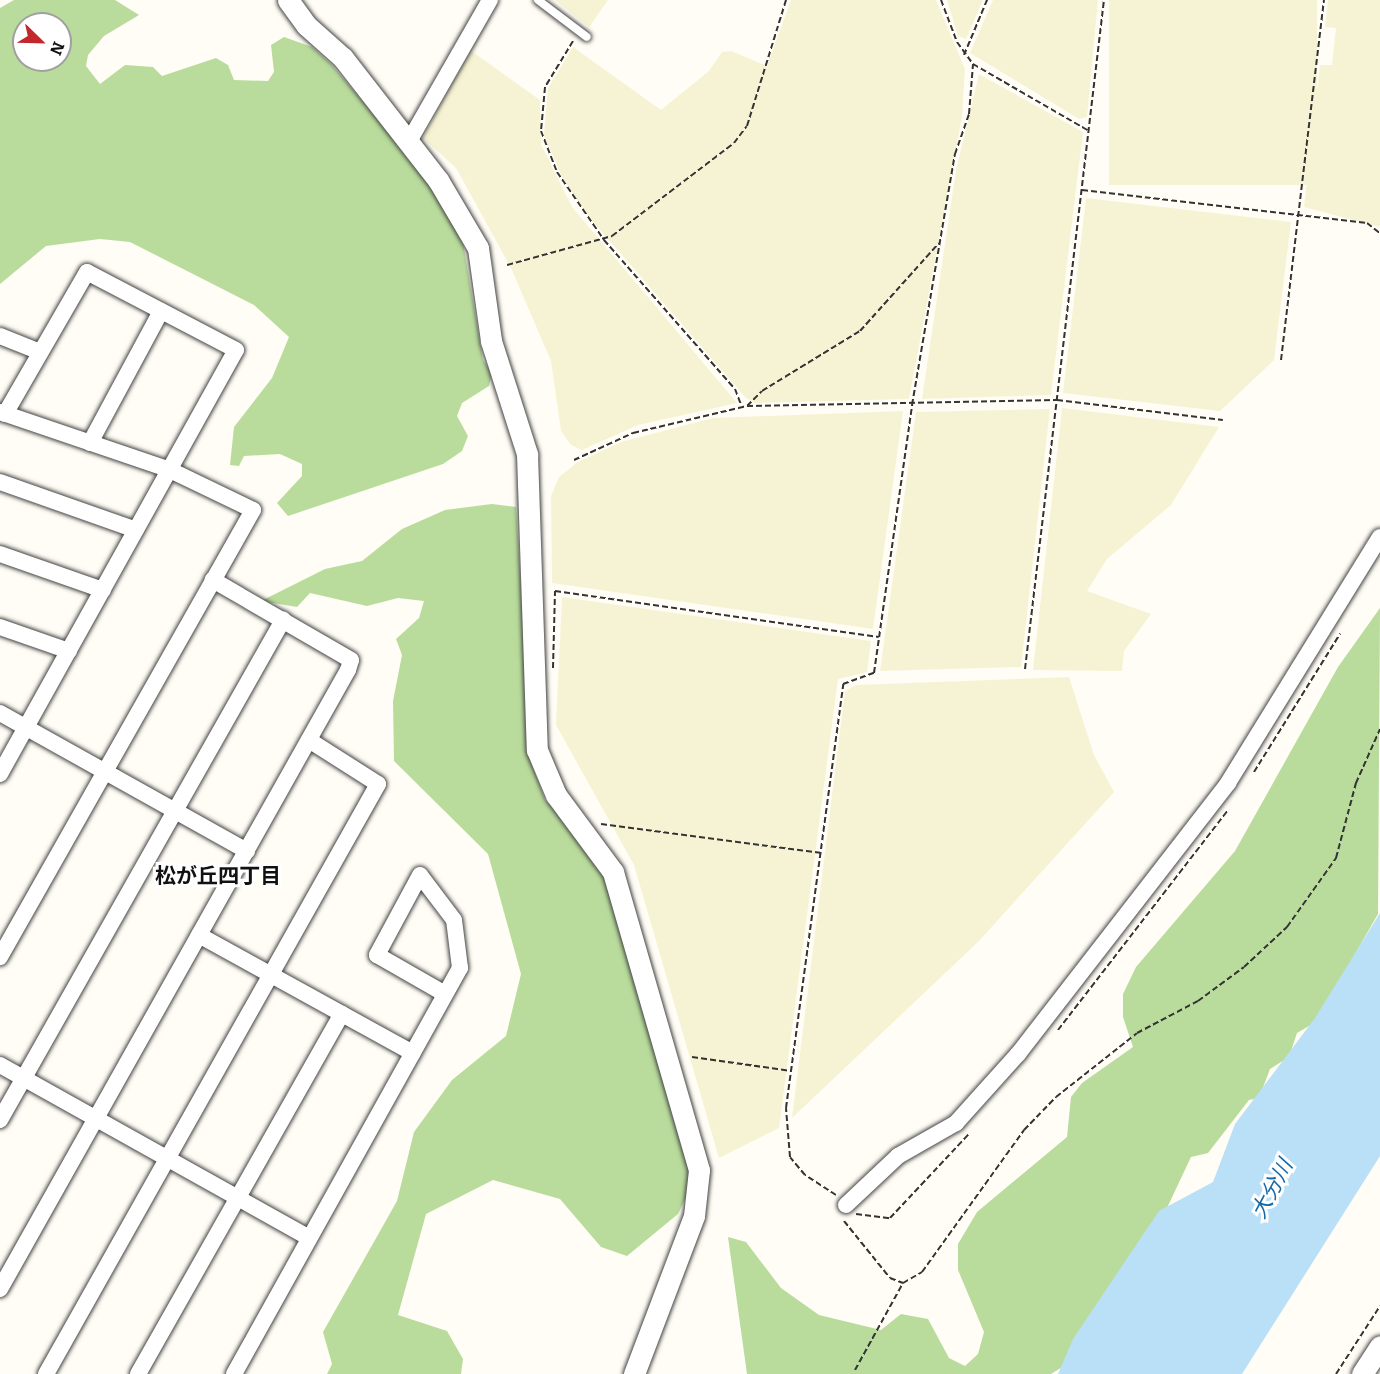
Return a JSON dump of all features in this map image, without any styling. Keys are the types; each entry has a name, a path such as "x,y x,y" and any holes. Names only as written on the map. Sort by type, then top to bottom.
{"street":[{"path":"288,0 306,25 338,52 450,196 478,248 495,357 525,440 535,737 541,763 561,803 613,872 698,1163 694,1216 634,1374"},
{"path":"408,143 490,0"},
{"path":"0,774 170,470 236,350 87,272 3,413 170,470 253,510 0,957"},
{"path":"90,443 161,311"},
{"path":"0,336 40,352"},
{"path":"0,482 136,531"},
{"path":"846,1205 898,1156 956,1123 1018,1054 1228,783 1380,537"},
{"path":"0,554 103,590"},
{"path":"0,1289 309,740 351,660 213,580"},
{"path":"0,1120 283,620"},
{"path":"0,627 69,651"},
{"path":"0,713 247,850"},
{"path":"53,1372 167,1158 378,784 309,740"},
{"path":"234,1374 460,968 454,920 420,875 377,955 445,994"},
{"path":"199,935 412,1053"},
{"path":"138,1374 342,1014"},
{"path":"0,1065 309,1238"},
{"path":"1362,1374 1380,1346"}],"lane":[{"path":"538,0 583,34"}],"path":[{"path":"507,265 604,240 655,207 743,133 786,0"},
{"path":"940,0 964,55 973,64 1089,130"},
{"path":"964,55 987,0"},
{"path":"1025,669 1104,0"},
{"path":"1281,360 1324,0"},
{"path":"583,34 547,81 541,131 567,191 604,240 735,389 741,407"},
{"path":"973,64 969,114 955,154 912,405 873,675 843,684 785,1129 790,1157 805,1175 858,1216 890,1218 974,1128"},
{"path":"1082,190 1367,223 1380,233"},
{"path":"747,406 762,391 860,331 940,242"},
{"path":"574,460 633,433 747,406 912,405 1057,400 1223,420"},
{"path":"553,678 555,591 879,637"},
{"path":"1248,782 1344,627"},
{"path":"855,1370 903,1283 922,1272 1024,1130 1056,1096 1137,1033 1198,1001 1244,967 1287,927 1336,858 1356,783 1380,729"},
{"path":"1050,1039 1142,927 1236,800"},
{"path":"601,824 820,853"},
{"path":"692,1057 791,1071"},
{"path":"846,1205 849,1232 884,1273 903,1283"},
{"path":"1336,1374 1380,1306"}],"shaded area":[{"path":"555,0 608,0 589,27"},
{"path":"791,0 936,0 965,69 962,117 909,399 755,403 746,398 588,216 562,177 544,135 548,88 573,47 661,110 709,71 722,52 731,51 767,66"},
{"path":"947,0 983,0 966,39 958,36"},
{"path":"993,0 1098,0 1087,117 1079,119 970,53"},
{"path":"1109,0 1317,0 1317,185 1109,185"},
{"path":"1328,0 1380,0 1380,227 1304,207 1320,65 1332,65 1336,28 1325,27"},
{"path":"470,50 540,100 541,144 572,207 737,403 638,425 582,450 571,445 561,431 551,361 511,268 456,168 423,138"},
{"path":"979,74 1083,132 1051,395 922,399 956,170"},
{"path":"1086,198 1291,222 1274,360 1220,411 1063,393"},
{"path":"1062,408 1219,427 1171,505 1107,559 1087,591 1151,614 1124,651 1122,671 1033,670"},
{"path":"1050,409 1021,667 880,671 916,412"},
{"path":"903,411 873,629 552,583 551,496 559,477 578,462 621,442 713,418"},
{"path":"562,597 871,641 867,672 838,679 779,1128 719,1158 634,865 556,725"},
{"path":"1069,677 1094,755 1114,792 978,942 792,1118 845,691 856,685"}],"green space":[{"path":"14,0 115,0 139,15 104,36 88,55 86,66 100,84 125,65 153,67 162,76 216,58 228,65 234,80 268,81 274,72 271,45 284,37 312,47 331,64 439,192 460,225 483,360 492,373 489,386 462,403 457,416 468,436 462,451 443,464 288,516 277,503 302,476 302,464 280,454 244,456 239,466 230,465 234,427 272,378 289,337 254,305 130,242 100,239 46,246 0,284 0,8"},
{"path":"492,504 516,507 532,765 545,800 584,842 607,880 681,1121 692,1185 678,1214 627,1256 601,1247 560,1199 493,1180 426,1214 398,1315 447,1331 463,1359 461,1374 327,1374 332,1364 323,1332 397,1201 414,1132 452,1080 506,1036 521,974 488,854 394,761 393,701 402,655 396,639 419,618 424,601 398,598 367,606 310,593 297,607 261,601 325,569 362,561 402,529 445,510"},
{"path":"1380,608 1378,914 1316,1022 1297,1033 1289,1057 1270,1069 1259,1098 1249,1100 1208,1153 1191,1157 1151,1242 1064,1366 1051,1374 747,1374 728,1237 746,1242 781,1288 819,1315 881,1330 901,1314 928,1319 949,1358 965,1366 978,1354 984,1332 958,1270 958,1244 977,1212 1067,1137 1071,1097 1082,1083 1133,1047 1123,1017 1123,994 1136,967 1235,851 1338,667"}],"water":[{"name":"大分川","path":"1380,913 1380,1156 1242,1374 1058,1374 1073,1339 1159,1211 1213,1182 1235,1124 1315,1018"}],"district":[{"name":"松が丘四丁目","path":"218,876"}]}
